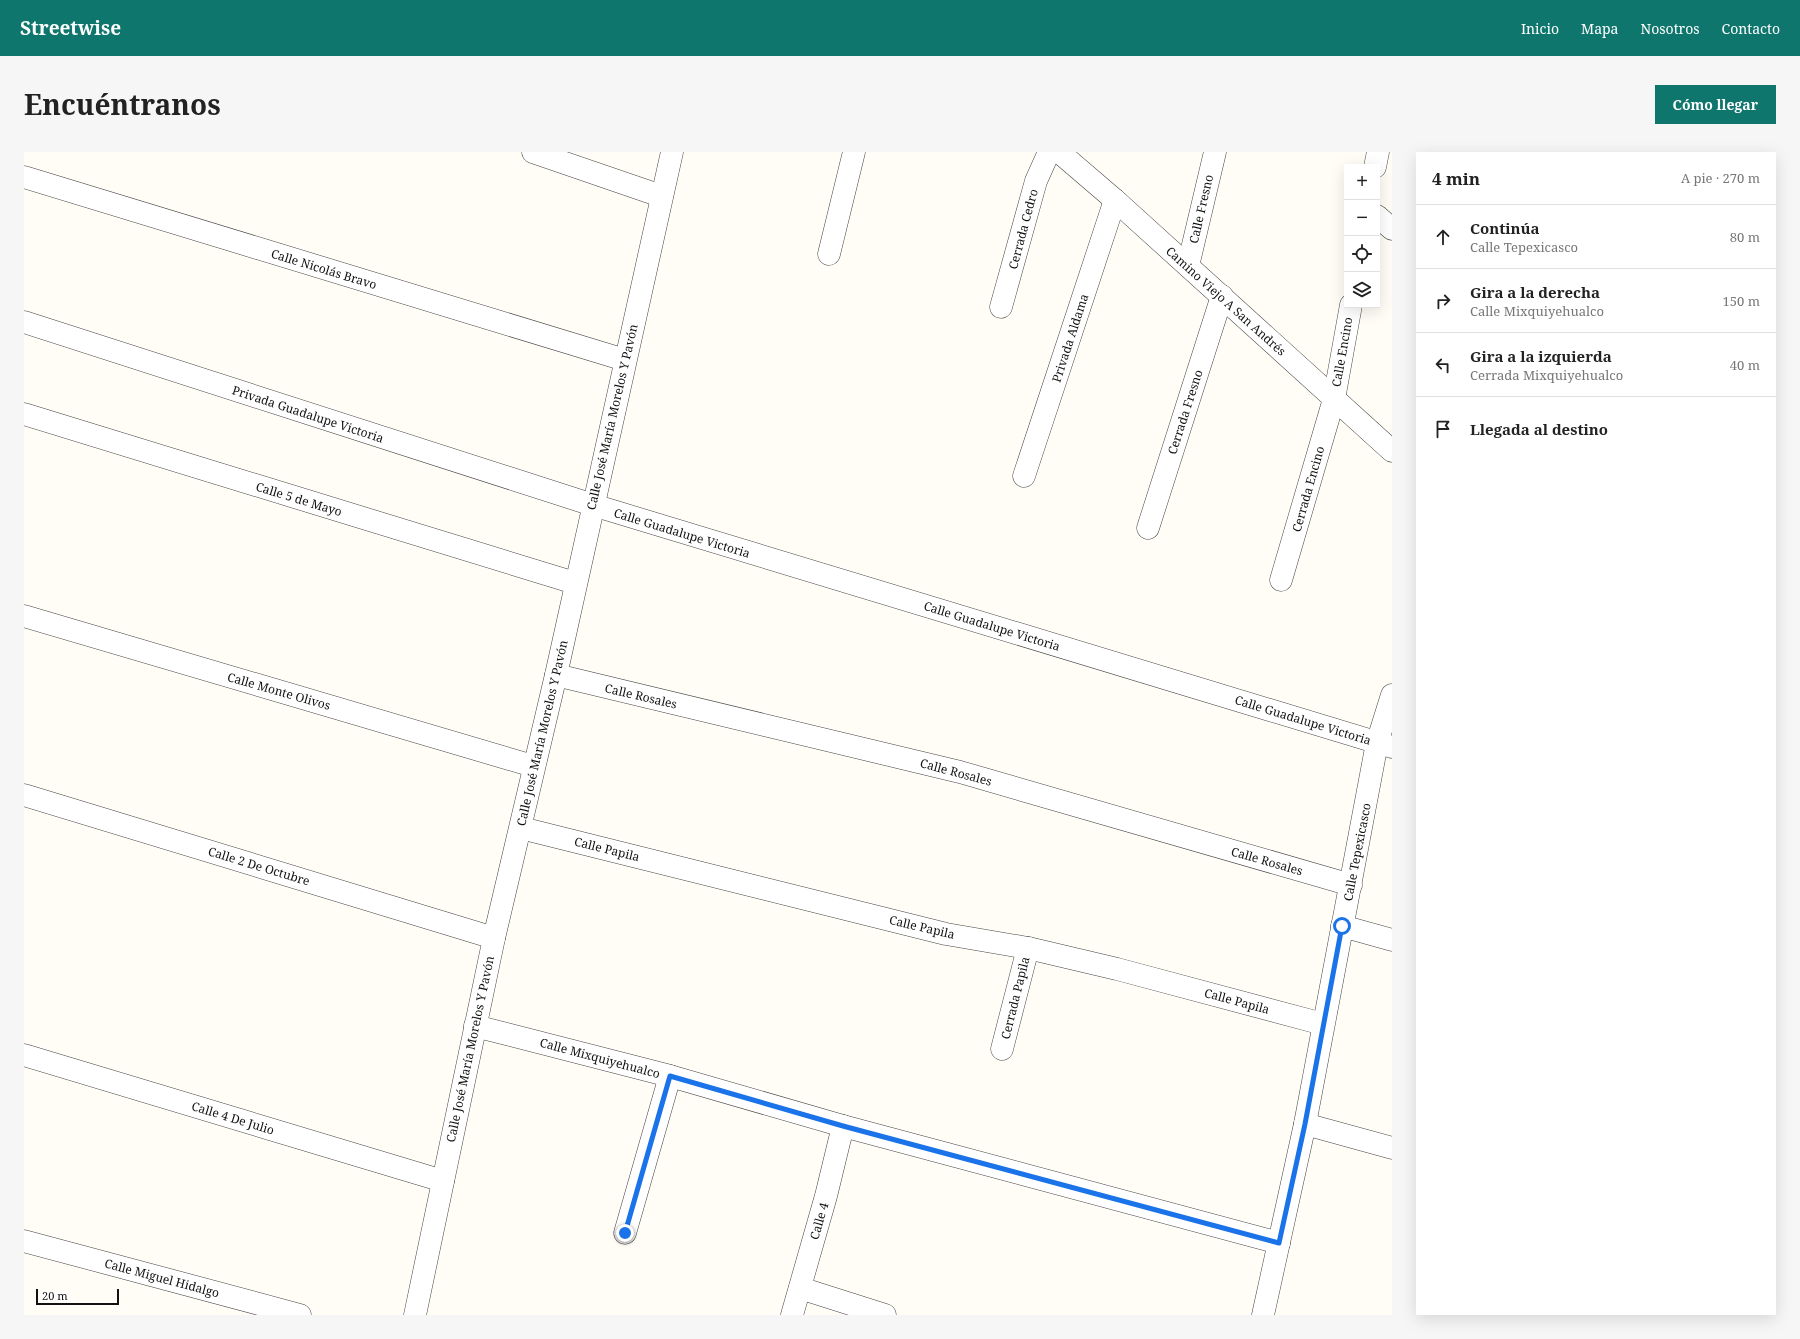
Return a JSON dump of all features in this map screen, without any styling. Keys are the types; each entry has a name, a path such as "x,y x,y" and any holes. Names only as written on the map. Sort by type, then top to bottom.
{"street":[{"path":"533,152 662,196"},
{"name":"Calle José María Morelos Y Pavón","path":"415,1315 415,1306 494,938 521,828 533,766 556,675 672,152"},
{"path":"829,254 854,152"},
{"name":"Cerrada Cedro","path":"1001,307 1036,181 1049,152"},
{"name":"Camino Viejo A San Andrés","path":"1059,152 1222,296 1392,451"},
{"name":"Calle Fresno","path":"1188,266 1215,152"},
{"path":"1376,164 1378,152"},
{"name":"Calle Nicolás Bravo","path":"24,177 625,360"},
{"name":"Privada Aldama","path":"1024,476 1115,200"},
{"path":"1380,219 1392,229"},
{"name":"Cerrada Fresno","path":"1148,528 1222,296"},
{"name":"Calle Encino","path":"1334,399 1350,308"},
{"name":"Privada Guadalupe Victoria","path":"24,322 593,506"},
{"name":"Cerrada Encino","path":"1281,580 1334,399"},
{"name":"Calle 5 de Mayo","path":"24,414 575,584"},
{"name":"Calle Guadalupe Victoria","path":"593,506 1385,745"},
{"name":"Calle Monte Olivos","path":"24,616 533,766"},
{"name":"Calle Rosales","path":"556,675 960,772 1351,885"},
{"name":"Calle Tepexicasco","path":"1263,1315 1305,1124 1342,926 1385,745 1392,695"},
{"name":"Calle 2 De Octubre","path":"24,795 494,938"},
{"name":"Calle Papila","path":"521,828 946,934 1028,948 1117,969 1323,1024"},
{"path":"1342,926 1392,940"},
{"name":"Cerrada Papila","path":"1002,1049 1028,948"},
{"name":"Calle Mixquiyehualco","path":"475,1026 670,1076 843,1126 1279,1243"},
{"name":"Calle 4 De Julio","path":"24,1056 443,1181"},
{"path":"625,1233 670,1076"},
{"path":"1305,1124 1392,1148"},
{"name":"Calle 4","path":"792,1315 826,1196 843,1126"},
{"name":"Calle Miguel Hidalgo","path":"24,1241 300,1315"},
{"path":"800,1288 885,1315"}],"route":[{"path":"625,1233 670,1076 843,1126 1279,1243 1305,1124 1342,926"}]}
